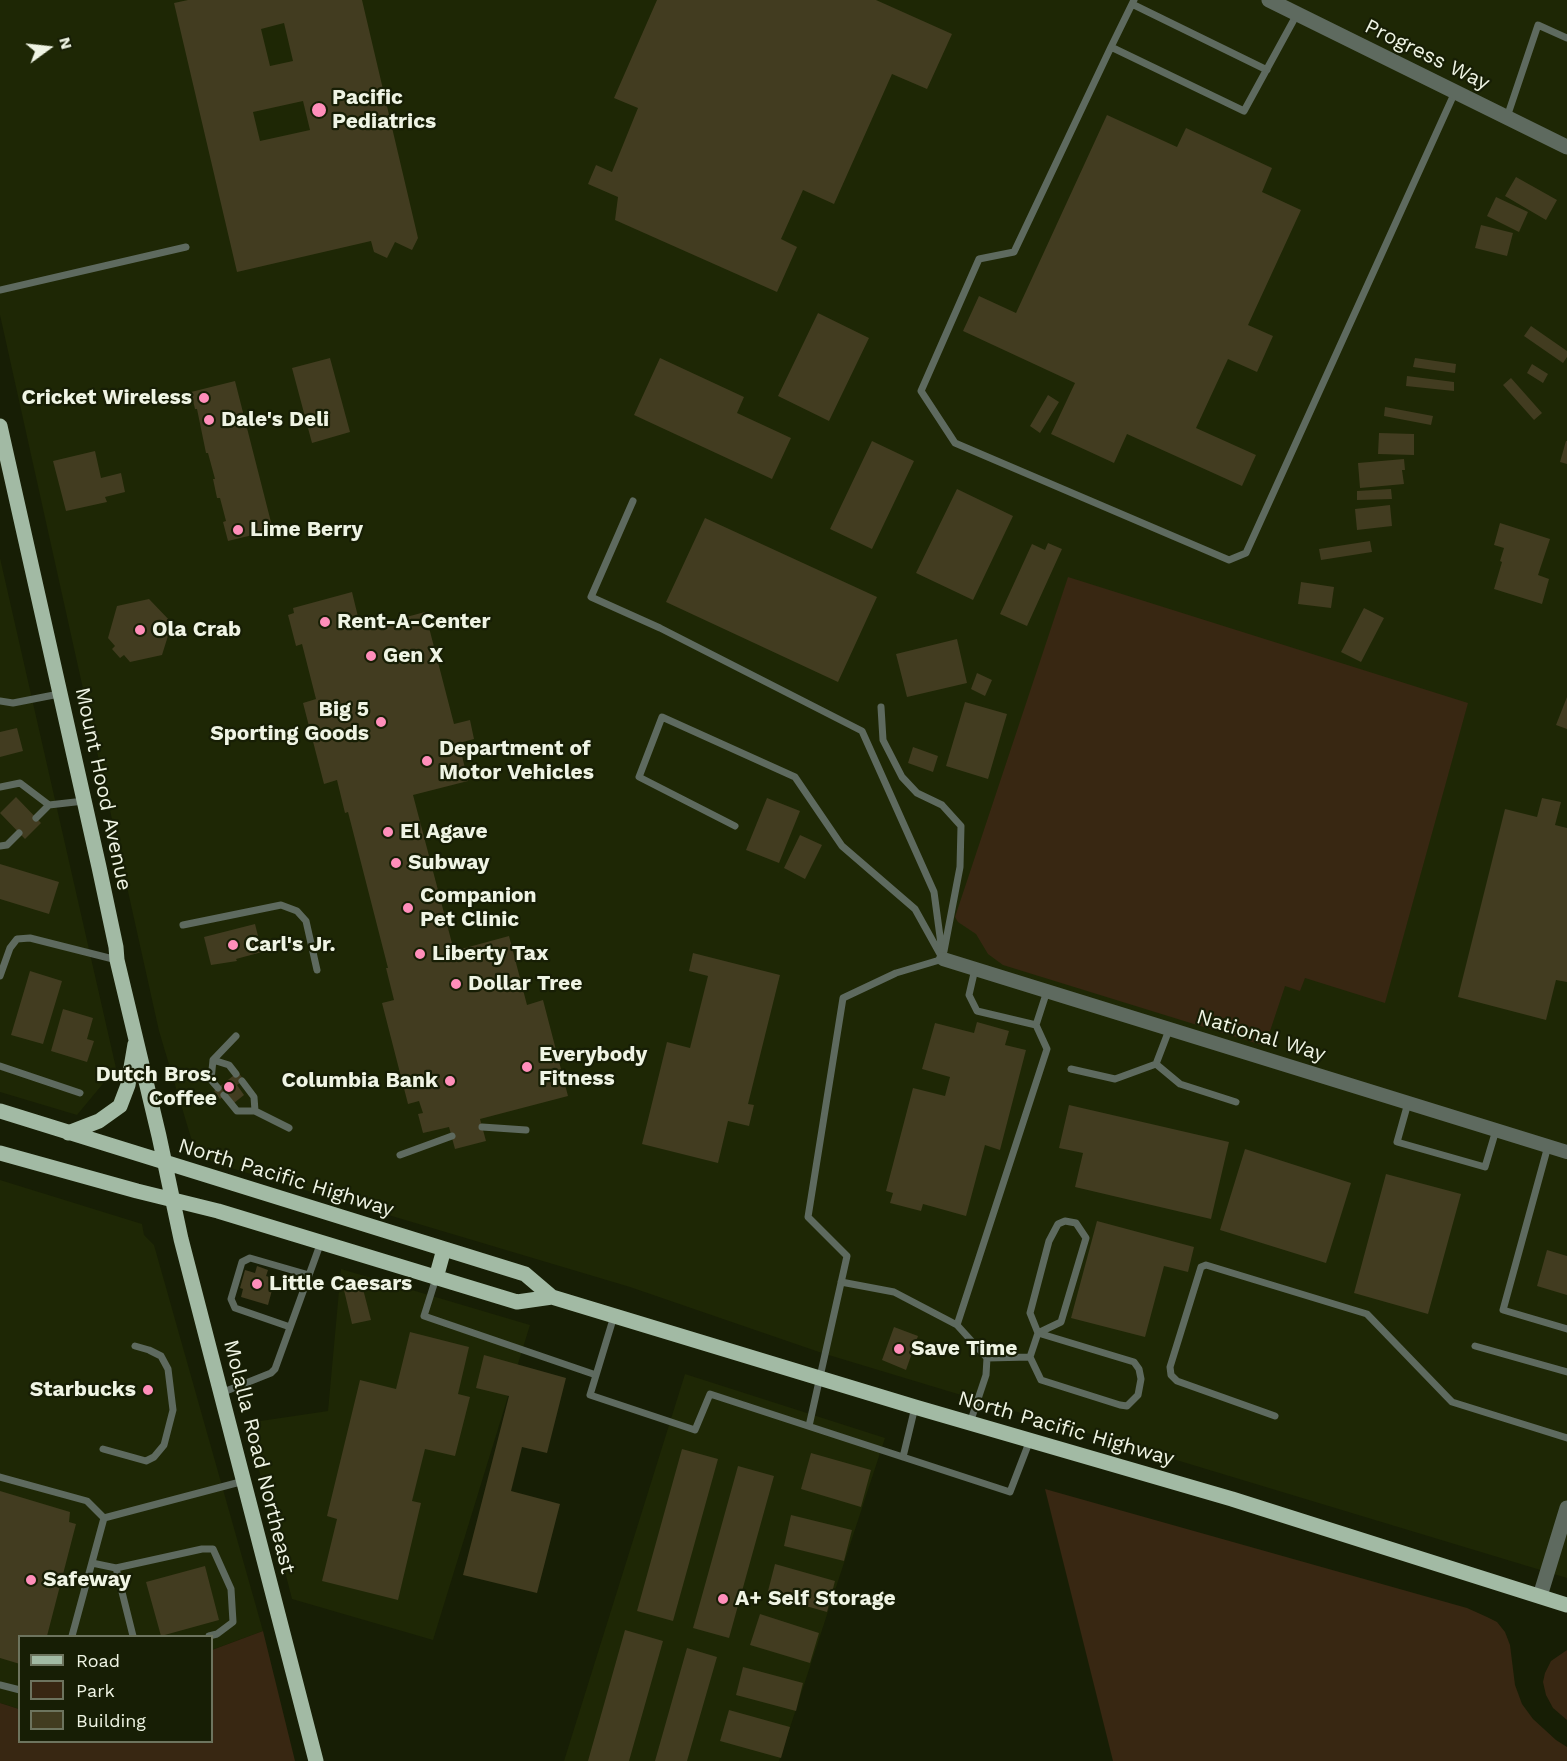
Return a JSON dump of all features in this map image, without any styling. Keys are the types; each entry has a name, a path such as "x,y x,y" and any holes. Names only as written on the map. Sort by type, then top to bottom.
{"main road":[{"name":"Mount Hood Avenue","path":"0,426 61,694 117,960 165,1162"},
{"path":"68,1133 99,1121 120,1106 128,1085 136,1036"},
{"name":"North Pacific Highway","path":"0,1112 525,1274 552,1297 915,1407 1232,1499 1567,1605"},
{"name":"North Pacific Highway","path":"0,1153 218,1211 517,1302 552,1297"},
{"name":"Molalla Road Northeast","path":"165,1162 181,1239 316,1761"},
{"path":"436,1278 444,1249"}],"street":[{"name":"Progress Way","path":"1269,0 1567,147"},
{"name":"National Way","path":"943,959 1567,1152"},
{"path":"1540,1596 1567,1508"}],"lane":[{"path":"1267,70 1133,2 1014,252 979,259 921,391 955,443 1229,560 1246,553 1455,92"},
{"path":"1111,47 1244,111 1298,14"},
{"path":"1507,117 1538,25 1567,38"},
{"path":"0,290 186,247"},
{"path":"633,501 591,597 660,628 862,731 934,892 943,959"},
{"path":"0,701 13,703 61,694"},
{"path":"881,708 883,740 902,777 917,793 942,805 961,826 960,867 943,959"},
{"path":"735,826 639,777 662,717 795,777 842,846 915,909 943,959"},
{"path":"0,788 20,783 49,805"},
{"path":"36,818 49,805 84,801"},
{"path":"0,846 7,845 19,833"},
{"path":"183,925 281,905 297,911 306,921 317,970"},
{"path":"0,976 10,948 17,939 23,938 117,960"},
{"path":"809,1426 847,1256 808,1217 843,998 896,973 943,959"},
{"path":"975,969 969,995 978,1011 1036,1025"},
{"path":"957,1324 1047,1049 1036,1025 1047,991"},
{"path":"1071,1069 1115,1079 1156,1064 1169,1030"},
{"path":"218,1088 211,1080 213,1060 236,1036"},
{"path":"213,1060 229,1065 236,1074"},
{"path":"1156,1064 1180,1084 1236,1102"},
{"path":"0,1066 80,1094"},
{"path":"242,1082 254,1097 255,1111"},
{"path":"224,1095 237,1110 255,1111 289,1128"},
{"path":"1408,1103 1397,1142 1485,1167 1496,1130"},
{"path":"482,1127 526,1130"},
{"path":"400,1155 452,1136"},
{"path":"1548,1146 1503,1310 1567,1329"},
{"path":"1038,1333 1061,1322 1086,1238 1076,1223 1065,1221 1058,1224 1049,1241 1030,1313 1038,1333 1030,1357 1041,1380 1120,1405 1127,1406 1138,1395 1141,1379 1139,1369 1134,1362 1038,1333"},
{"path":"221,1393 271,1373 275,1369 321,1242"},
{"path":"290,1327 234,1308 231,1299 242,1262 245,1258 250,1257 309,1275"},
{"path":"1275,1416 1177,1381 1171,1375 1170,1367 1201,1267 1206,1265 1367,1314 1452,1402 1567,1438"},
{"path":"436,1278 424,1316 596,1375"},
{"path":"841,1282 894,1292 957,1324 987,1358 986,1375 970,1423"},
{"path":"614,1316 590,1395 695,1430 710,1394 1011,1492 1030,1440"},
{"path":"103,1449 146,1461 154,1457 164,1445 173,1410 168,1369 161,1356 135,1346"},
{"path":"1475,1346 1567,1372"},
{"path":"987,1358 1030,1357"},
{"path":"903,1457 915,1407"},
{"path":"0,1477 87,1501 104,1518"},
{"path":"104,1518 244,1481"},
{"path":"72,1635 104,1518"},
{"path":"92,1563 116,1568 202,1549 213,1549 231,1588 233,1622 213,1635"},
{"path":"116,1568 133,1635"},
{"path":"0,1685 18,1690"}],"shaded area":[{"path":"0,0 1567,0 1567,1578 822,1353 630,1287 214,1163 202,1155 191,1138 159,1031 0,315"},
{"path":"0,558 116,1068 77,1115 0,1092"},
{"path":"0,1180 142,1224 144,1235 154,1245 263,1631 213,1650 213,1635 18,1635 18,1709 0,1703"},
{"path":"341,1269 530,1325 433,1640 292,1599 247,1423 328,1411"},
{"name":"A+ Self Storage","path":"685,1374 885,1438 779,1761 564,1761"}],"green space":[{"path":"1068,577 1468,703 1385,1003 1305,978 1300,991 1285,986 1265,1046 1003,965 988,954 976,934 958,922 955,917"},
{"path":"1045,1489 1467,1608 1497,1622 1505,1632 1510,1645 1515,1685 1522,1704 1533,1719 1567,1747 1567,1761 1113,1761"},
{"path":"263,1631 295,1761 0,1761 0,1703 18,1709 18,1743 213,1743 213,1650"},
{"path":"1567,1650 1567,1720 1553,1708 1546,1695 1543,1682 1551,1661"}],"building":[{"path":"188,0 362,0 418,238 412,250 395,242 387,258 374,252 371,241 237,272 174,3","holes":["284,23 293,61 270,66 261,29","303,101 310,130 260,141 253,112"]},
{"path":"657,0 876,0 952,34 927,89 892,74 834,204 803,190 781,239 797,247 777,292 615,220 618,197 588,184 596,165 612,172 638,108 614,98"},
{"path":"1107,115 1177,147 1186,128 1272,168 1262,192 1301,210 1248,325 1273,336 1257,372 1228,359 1196,428 1256,455 1242,486 1127,434 1114,463 1051,434 1075,383 963,331 979,296 1016,313"},
{"path":"1516,177 1557,200 1546,220 1505,196"},
{"path":"1496,197 1528,212 1519,232 1487,216"},
{"path":"1481,225 1513,233 1507,256 1475,248"},
{"path":"818,313 869,338 829,421 778,396"},
{"path":"1531,326 1567,351 1567,357 1563,363 1524,336"},
{"path":"330,358 350,432 312,443 292,368"},
{"path":"660,358 744,397 737,413 791,438 772,479 634,415"},
{"path":"1415,358 1456,364 1455,373 1413,367"},
{"path":"1532,364 1548,374 1543,383 1527,373"},
{"path":"1407,376 1454,382 1454,391 1406,386"},
{"path":"1511,378 1542,413 1534,420 1503,385"},
{"path":"235,381 273,530 228,541 223,522 226,521 220,498 217,498 213,479 215,479 191,392"},
{"path":"1048,395 1059,402 1040,433 1030,426"},
{"path":"1385,407 1433,416 1431,425 1384,416"},
{"path":"1379,433 1414,434 1414,455 1378,454"},
{"path":"872,441 914,461 872,549 830,529"},
{"path":"1567,441 1567,464 1560,462"},
{"path":"95,451 101,478 121,473 125,492 105,497 107,502 66,511 53,461"},
{"path":"1404,459 1405,470 1402,470 1404,484 1360,488 1358,463"},
{"path":"957,489 1013,516 973,600 916,573"},
{"path":"1391,489 1392,499 1357,500 1357,491"},
{"path":"1390,505 1392,526 1357,530 1355,509"},
{"path":"705,518 877,597 838,682 666,602"},
{"path":"1500,523 1550,539 1538,575 1549,579 1542,604 1494,589 1504,548 1494,545"},
{"path":"1370,541 1372,552 1321,560 1319,549"},
{"path":"1048,543 1062,549 1027,626 1000,614 1032,544 1045,550"},
{"path":"1301,582 1334,587 1331,608 1298,604"},
{"path":"352,592 361,629 425,612 454,724 470,720 474,739 459,743 468,781 413,795 454,951 509,936 527,1005 543,1000 568,1096 480,1119 486,1141 455,1149 449,1127 423,1133 418,1114 423,1113 419,1101 408,1104 382,1003 394,1000 386,968 388,968 348,812 345,813 337,780 324,784 303,703 316,699 302,644 296,646 288,615 294,613 293,608"},
{"name":"Ola Crab","path":"149,599 172,623 162,655 130,662 124,655 120,658 112,649 115,646 108,638 117,606"},
{"path":"1364,608 1384,618 1361,662 1341,652"},
{"path":"957,639 967,683 907,697 896,654"},
{"path":"977,673 992,680 985,696 971,689"},
{"path":"1567,697 1567,729 1556,725"},
{"path":"965,702 1007,714 988,779 946,766"},
{"path":"17,728 23,751 0,757 0,732"},
{"path":"913,747 938,756 933,772 908,763"},
{"path":"16,797 41,823 25,839 0,813"},
{"path":"767,798 800,811 779,863 746,850"},
{"path":"1542,798 1561,802 1555,825 1567,828 1567,982 1556,980 1546,1020 1458,997 1505,809 1537,817"},
{"path":"800,835 822,845 805,879 784,868"},
{"path":"0,864 59,882 49,914 0,899"},
{"name":"Carl's Jr.","path":"255,924 262,952 236,959 237,961 211,965 204,937"},
{"path":"693,953 780,975 748,1104 754,1105 749,1126 728,1121 718,1163 642,1144 667,1042 690,1048 708,976 689,971"},
{"path":"30,971 62,981 43,1044 11,1035"},
{"path":"63,1009 93,1018 87,1039 94,1041 87,1062 51,1051"},
{"path":"977,1022 1009,1031 1005,1045 1026,1050 1000,1150 985,1145 966,1216 923,1204 921,1211 890,1203 893,1193 886,1191 913,1088 945,1096 950,1077 922,1069 935,1023 974,1033"},
{"name":"Dutch Bros. Coffee","path":"238,1072 244,1080 237,1085 244,1095 234,1103 227,1093 220,1099 214,1091"},
{"path":"1069,1105 1229,1142 1211,1219 1075,1187 1083,1153 1059,1148"},
{"path":"1245,1149 1351,1183 1326,1263 1220,1230"},
{"path":"1386,1174 1461,1194 1428,1314 1354,1293"},
{"path":"1097,1221 1194,1247 1188,1272 1164,1266 1145,1337 1071,1318"},
{"path":"1547,1250 1567,1256 1567,1295 1537,1286"},
{"name":"Little Caesars","path":"257,1266 268,1270 266,1276 275,1279 268,1305 241,1297 243,1289 240,1288 245,1270 255,1273"},
{"path":"362,1285 371,1320 352,1324 344,1290"},
{"path":"894,1327 918,1336 906,1370 882,1360"},
{"path":"410,1332 469,1347 458,1394 470,1397 455,1456 425,1449 412,1501 421,1503 398,1600 322,1581 337,1519 327,1516 360,1380 396,1389"},
{"path":"484,1355 566,1378 547,1453 522,1447 511,1491 560,1504 537,1593 463,1575 509,1396 476,1388"},
{"path":"682,1449 718,1459 673,1621 637,1611"},
{"path":"811,1453 871,1470 861,1507 801,1489"},
{"path":"738,1466 774,1476 729,1638 693,1628"},
{"name":"Safeway","path":"0,1491 70,1512 69,1522 76,1524 47,1635 18,1635 18,1663 0,1658"},
{"path":"791,1515 852,1530 844,1561 784,1546"},
{"path":"775,1564 835,1581 827,1612 767,1595"},
{"name":"Safeway","path":"205,1566 219,1620 161,1635 146,1582"},
{"path":"760,1614 819,1633 810,1663 750,1645"},
{"path":"625,1630 663,1641 629,1761 588,1761"},
{"path":"687,1648 717,1657 687,1761 655,1761"},
{"path":"743,1667 803,1683 796,1711 736,1695"},
{"path":"729,1710 790,1727 781,1758 720,1741"}],"place":[{"name":"Pacific Pediatrics","path":"319,110"},
{"name":"Cricket Wireless","path":"204,398"},
{"name":"Dale's Deli","path":"209,420"},
{"name":"Lime Berry","path":"238,530"},
{"name":"Rent-A-Center","path":"325,622"},
{"name":"Ola Crab","path":"140,630"},
{"name":"Gen X","path":"371,656"},
{"name":"Big 5 Sporting Goods","path":"381,722"},
{"name":"Department of Motor Vehicles","path":"427,761"},
{"name":"El Agave","path":"388,832"},
{"name":"Subway","path":"396,863"},
{"name":"Companion Pet Clinic","path":"408,908"},
{"name":"Carl's Jr.","path":"233,945"},
{"name":"Liberty Tax","path":"420,954"},
{"name":"Dollar Tree","path":"456,984"},
{"name":"Everybody Fitness","path":"527,1067"},
{"name":"Columbia Bank","path":"450,1081"},
{"name":"Dutch Bros. Coffee","path":"229,1087"},
{"name":"Little Caesars","path":"257,1284"},
{"name":"Save Time","path":"899,1349"},
{"name":"Starbucks","path":"148,1390"},
{"name":"Safeway","path":"31,1580"},
{"name":"A+ Self Storage","path":"723,1599"}]}
